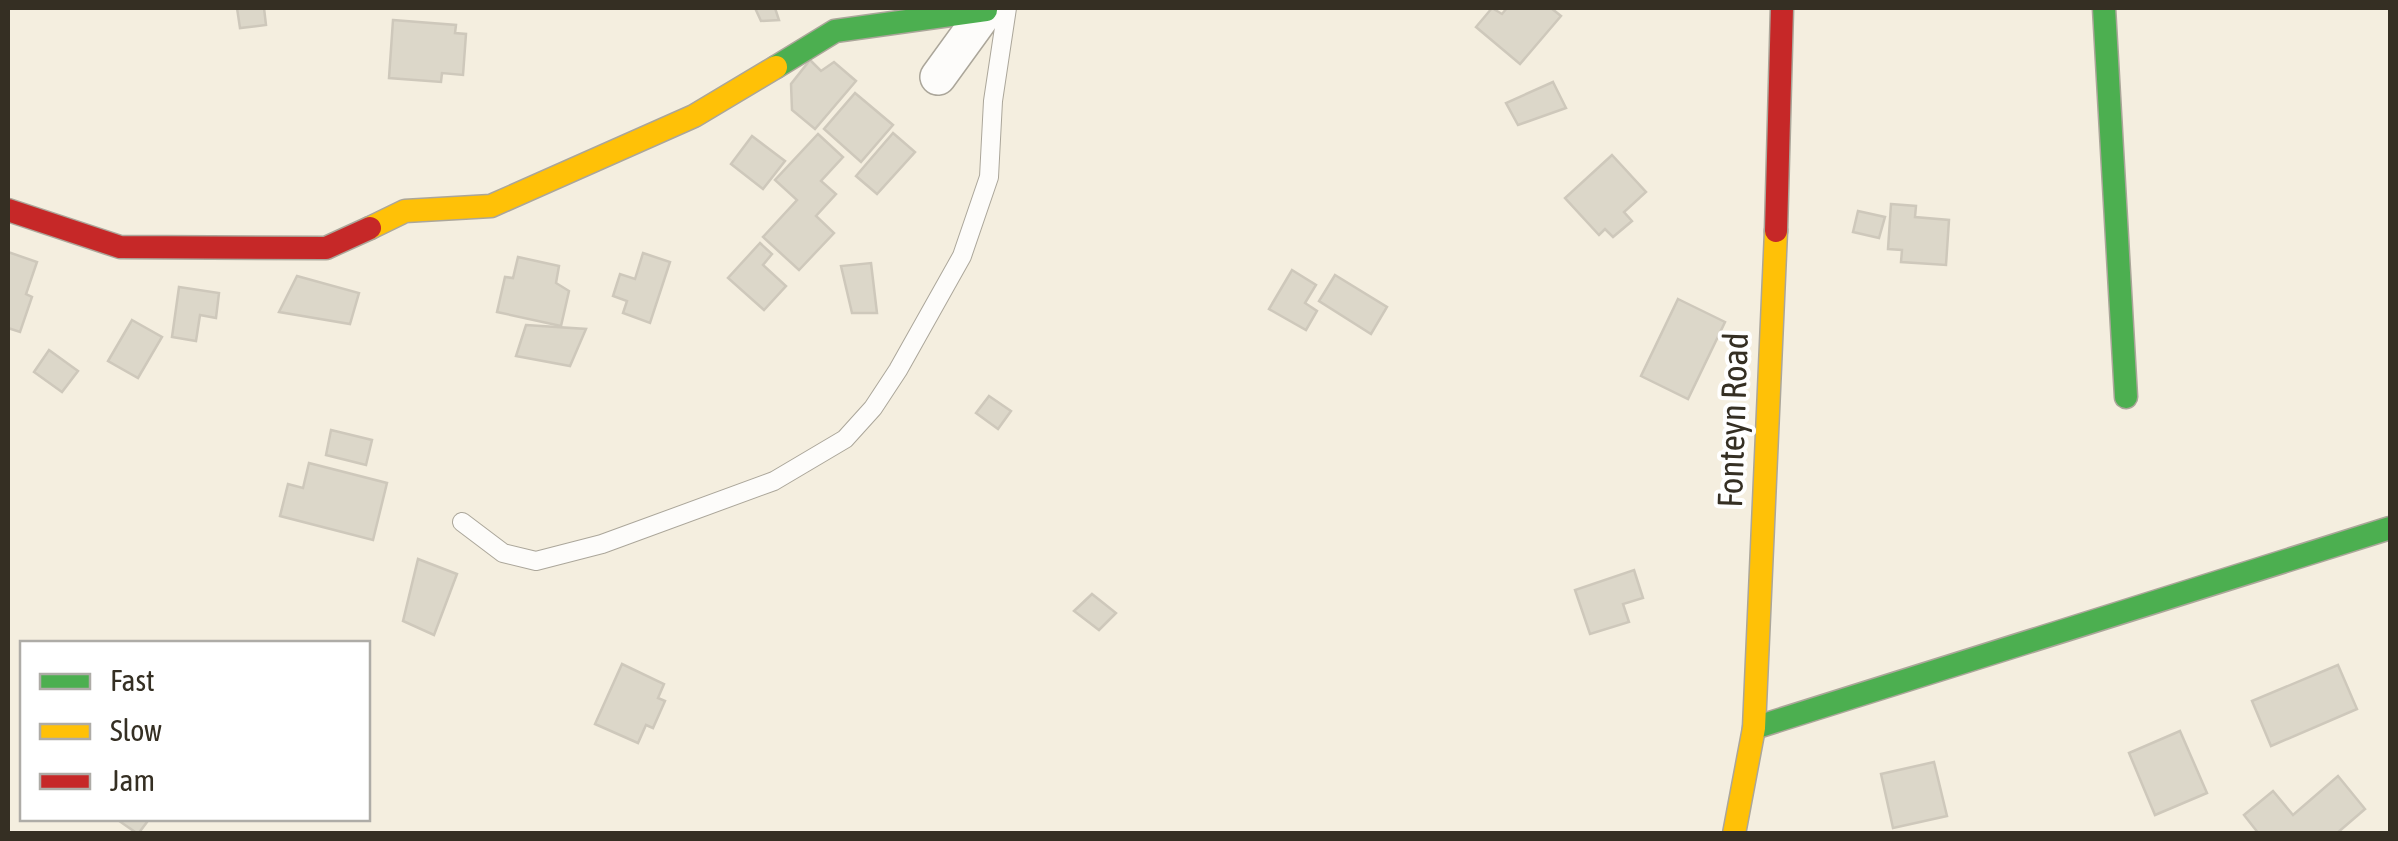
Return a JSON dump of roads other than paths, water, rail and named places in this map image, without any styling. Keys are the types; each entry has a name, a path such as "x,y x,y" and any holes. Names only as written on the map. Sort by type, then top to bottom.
{"street":[{"path":"938,77 994,8"},
{"path":"8,210 120,247 326,248 405,210 491,206 694,116 835,31 994,8"},
{"name":"Fonteyn Road","path":"1734,834 1754,728 1782,8"},
{"path":"2104,8 2126,397"},
{"path":"1754,728 2390,528"}],"lane":[{"path":"462,522 503,553 536,561 602,544 774,480 845,438 873,408 898,370 962,256 989,177 994,8"}]}
